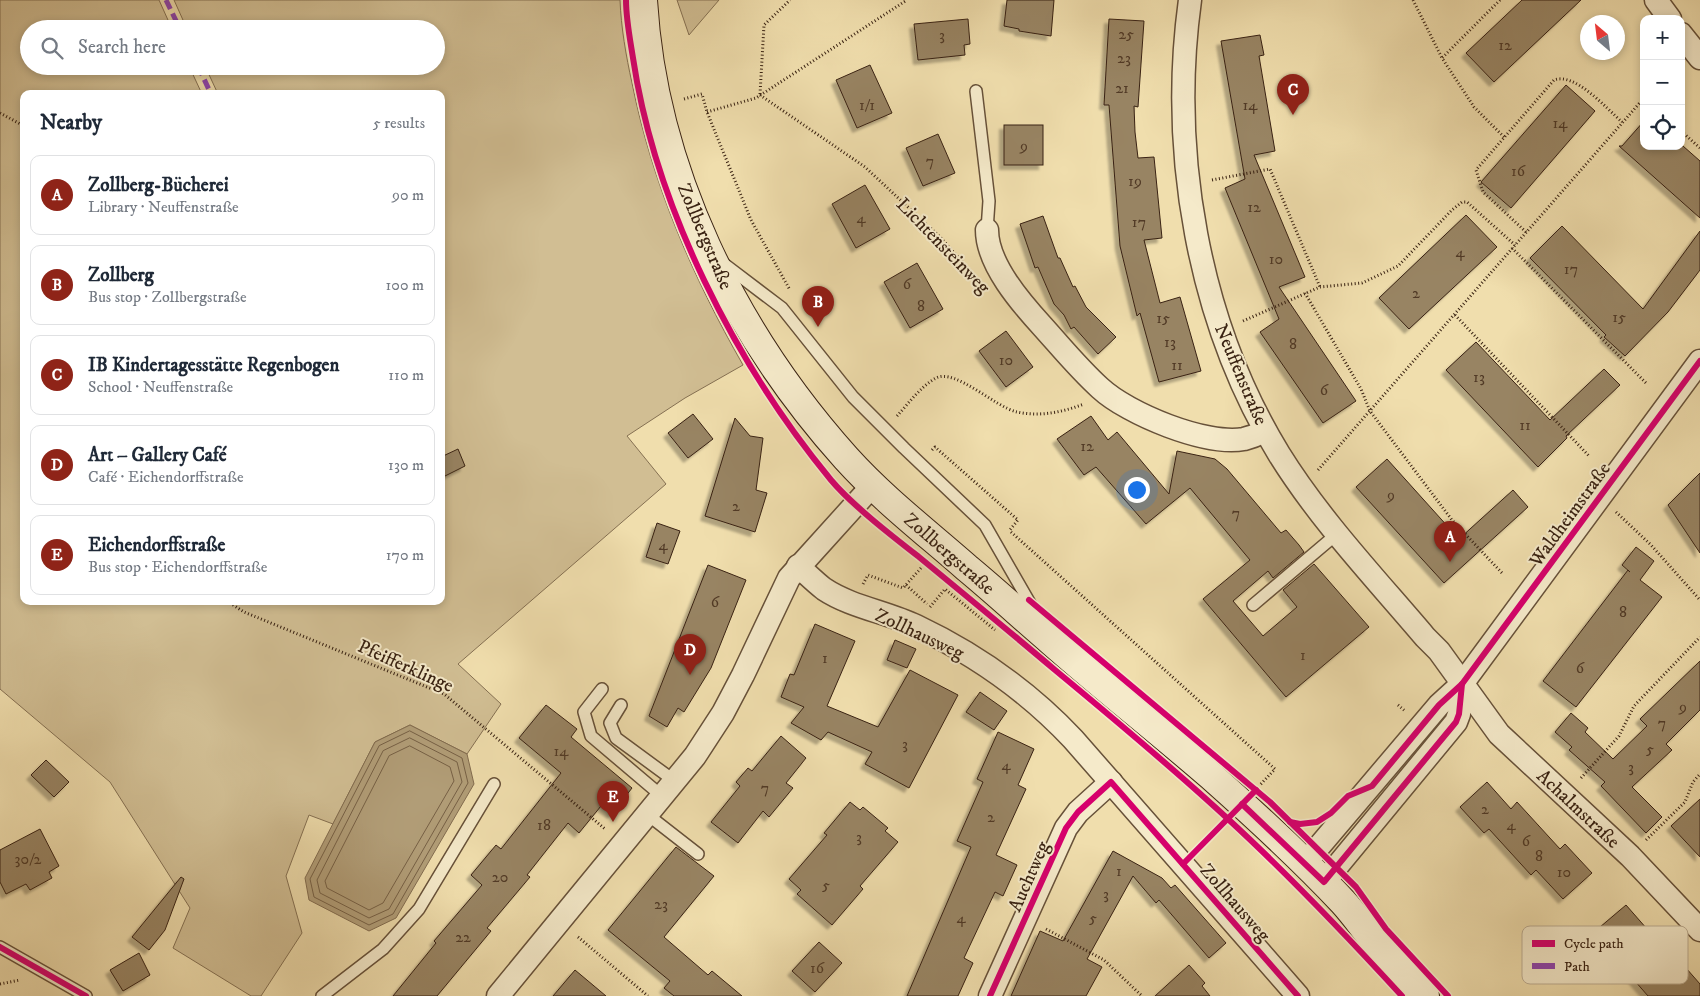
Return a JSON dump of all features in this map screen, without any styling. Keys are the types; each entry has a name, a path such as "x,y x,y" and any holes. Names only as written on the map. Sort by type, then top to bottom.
{"main road":[{"name":"Zollbergstraße","path":"643,0 650,60 660,106 687,197 735,304 778,372 822,429 873,485 1052,642 1253,794 1305,863 1425,996"}],"street":[{"name":"Neuffenstraße","path":"1190,0 1184,72 1189,185 1200,250 1222,331 1265,431 1303,488 1338,533 1425,637 1439,651 1462,684"},
{"path":"1656,0 1667,15"},
{"path":"1685,39 1700,58"},
{"name":"Lichtensteinweg","path":"987,230 990,250 1021,303 1100,389 1137,414 1198,434 1233,440 1265,431"},
{"name":"Waldheimstraße","path":"1305,863 1439,705 1462,684 1700,361"},
{"path":"498,996 669,789 723,713 743,675 782,590 798,566 873,485"},
{"name":"Zollhausweg","path":"798,566 824,588 854,603 915,626 950,644 1003,677 1053,718 1298,996"},
{"path":"1324,882 1456,722 1459,714 1462,684"},
{"name":"Achalmstraße","path":"1462,684 1499,734 1630,856 1700,930"},
{"name":"Auchtweg","path":"990,996 1069,824 1078,812 1111,782"}],"lane":[{"path":"976,91 989,201 987,230"},
{"path":"711,254 782,308 853,397 892,437 985,524 1052,642"},
{"path":"1253,605 1338,533"},
{"path":"602,689 584,712 591,736 669,789"},
{"path":"622,705 610,723 616,738 669,789"},
{"path":"322,996 383,949 419,908 494,784"},
{"path":"648,815 698,854"},
{"path":"0,947 86,996"}],"path":[{"path":"760,95 764,25 790,0"},
{"path":"707,112 756,98 907,0"},
{"path":"1413,0 1442,58 1474,107 1504,137"},
{"path":"1442,58 1500,0"},
{"path":"1526,232 1483,192 1475,173 1504,137 1554,80 1560,78 1574,81 1622,122"},
{"path":"660,106 702,94 707,112 751,220 792,294"},
{"path":"1303,488 1640,102"},
{"path":"0,113 20,124"},
{"path":"1685,135 1700,148"},
{"path":"1189,185 1270,169 1320,287"},
{"path":"1222,331 1320,287 1354,285 1391,272 1452,210 1462,202 1467,202 1514,247 1646,383"},
{"path":"1305,294 1361,389 1370,411 1452,520 1502,573"},
{"path":"1455,315 1590,457"},
{"path":"892,421 929,383 942,376 950,376 998,406 1017,412 1036,414 1073,408"},
{"path":"927,456 935,447 1018,520 1009,530 1275,769 1253,794 1183,864"},
{"path":"1599,499 1638,532 1700,600"},
{"path":"854,603 868,575 903,588 921,568"},
{"path":"906,585 924,601"},
{"path":"930,606 945,589 999,633"},
{"path":"1566,795 1619,736 1634,706 1700,637"},
{"path":"1630,856 1685,802 1693,782 1700,774"},
{"path":"1025,918 1086,948 1104,960 1142,996"},
{"path":"560,921 648,996"}],"shaded area":[{"path":"0,0 159,0 168,20 20,20 20,75 193,75 200,90 20,90 20,605 445,605 445,90 216,90 209,75 445,75 445,20 183,20 174,0 620,0 624,42 640,120 662,193 707,297 743,365 685,398 627,436 666,484 458,664 501,704 467,754 410,725 375,742 333,824 309,815 286,876 302,933 261,996 251,996 173,948 190,908 110,782 0,689"},
{"path":"677,0 719,0 689,35"}],"water":[{"path":"410,725 467,754 474,784 396,918 369,931 309,900 305,878 375,742"}],"building":[{"path":"1007,0 1054,0 1051,36 1019,31 1019,29 1004,26"},
{"path":"1522,0 1581,0 1494,82 1466,53"},
{"path":"968,19 970,44 964,45 965,55 918,60 914,24"},
{"path":"1109,19 1144,21 1138,107 1134,106 1135,132 1138,158 1154,157 1162,238 1144,240 1160,303 1180,297 1201,371 1159,382 1140,313 1137,316 1120,246 1109,105 1104,105"},
{"path":"1260,35 1264,55 1259,56 1275,151 1254,155 1305,277 1279,287 1356,401 1323,423 1260,332 1279,319 1225,188 1245,179 1221,41"},
{"path":"870,65 892,113 857,128 836,80"},
{"path":"1566,85 1595,111 1511,208 1481,182"},
{"path":"1004,125 1043,125 1043,165 1004,165"},
{"path":"1640,126 1640,150 1685,150 1685,148 1700,161 1700,218 1619,146 1622,146"},
{"path":"938,134 955,173 923,186 906,148"},
{"path":"865,185 890,229 856,248 832,204"},
{"path":"1466,215 1497,247 1409,329 1379,298"},
{"path":"1043,216 1058,258 1060,258 1073,287 1075,286 1086,307 1116,337 1098,354 1074,327 1071,329 1064,315 1054,304 1038,267 1035,268 1020,224"},
{"path":"1562,226 1643,309 1700,231 1700,270 1668,312 1625,356 1604,337 1606,335 1530,258"},
{"path":"917,263 943,309 910,328 884,282"},
{"path":"1006,331 1033,367 1006,387 979,351"},
{"path":"1476,342 1550,420 1604,369 1620,385 1566,436 1567,438 1538,467 1446,370"},
{"path":"693,414 713,439 688,458 668,433"},
{"path":"1091,416 1108,440 1117,432 1169,494 1177,451 1215,459 1227,469 1281,533 1286,530 1299,545 1304,552 1273,578 1268,571 1233,601 1263,636 1297,607 1283,590 1314,564 1369,627 1286,697 1203,599 1250,560 1190,488 1146,524 1096,467 1084,475 1057,439"},
{"path":"735,418 750,436 763,438 756,490 767,493 755,532 705,516"},
{"path":"458,449 465,466 445,476 445,455"},
{"path":"1387,459 1459,539 1513,490 1528,507 1444,583 1356,487"},
{"path":"1700,473 1700,553 1668,505"},
{"path":"657,523 680,531 668,564 646,557"},
{"path":"1636,547 1654,561 1640,580 1662,597 1576,707 1543,681 1628,570 1622,565"},
{"path":"708,565 746,580 711,668 684,712 678,708 667,727 649,716"},
{"path":"815,624 855,641 827,706 878,727 910,670 958,695 909,788 865,764 872,752 828,732 821,740 791,723 804,707 781,697 790,674 794,675"},
{"path":"895,640 916,649 907,668 887,660"},
{"path":"1700,661 1700,710 1666,744 1672,750 1632,787 1662,817 1646,833 1601,786 1605,782 1569,750 1572,747 1555,732 1571,713 1588,728 1585,732 1613,759 1647,726 1640,719"},
{"path":"980,692 1007,711 994,730 966,712"},
{"path":"546,705 577,729 571,737 632,788 612,814 601,806 579,833 568,823 527,875 530,877 487,928 491,931 437,996 393,996 436,943 434,941 482,885 471,875 496,845 501,849 561,773 519,738"},
{"path":"998,732 1034,749 1018,785 1026,789 996,855 1017,865 1003,896 995,892 964,958 973,963 958,996 907,996 971,847 957,841 983,782 977,779"},
{"path":"781,736 806,758 786,783 793,788 769,817 763,811 738,843 711,822 740,786 736,782 748,768 752,771"},
{"path":"46,760 69,782 54,797 31,775"},
{"path":"1487,782 1511,809 1517,802 1560,849 1565,844 1592,873 1563,899 1536,870 1531,875 1489,829 1484,833 1460,807"},
{"path":"1700,799 1700,857 1671,826"},
{"path":"850,802 860,810 863,807 888,828 885,831 898,842 860,886 863,889 832,925 797,894 801,890 789,879 827,835 824,833"},
{"path":"40,829 59,866 49,872 52,878 30,890 26,884 6,894 0,882 0,850"},
{"path":"676,847 714,876 664,937 708,975 712,971 742,996 674,996 664,988 670,981 608,930"},
{"path":"1113,851 1162,878 1171,888 1175,885 1226,943 1209,958 1159,900 1156,903 1133,876 1087,959 1102,967 1086,996 1011,996 1040,931 1063,941"},
{"path":"181,877 184,879 165,930 149,950 132,937"},
{"path":"1626,905 1644,926 1601,926"},
{"path":"819,942 842,963 815,992 792,971"},
{"path":"139,953 150,975 123,991 110,970"},
{"path":"1189,965 1205,983 1202,986 1210,996 1155,996"},
{"path":"575,970 606,996 553,996"},
{"path":"1688,970 1700,984 1700,996 1648,996 1638,984 1688,984"}],"marked path":[{"path":"166,0 176,20"},
{"path":"202,75 209,90"}],"cycle path":[{"path":"626,0 629,36 644,114 660,170 680,226 732,335 796,435 831,480 873,520 1099,706 1207,800 1295,884 1402,996"},
{"path":"1290,822 1300,824 1317,822 1331,813 1348,796 1372,786 1439,705 1462,684 1700,361"},
{"path":"1029,600 1270,802 1356,887 1386,929 1448,996"},
{"path":"1242,804 1324,882 1456,722 1459,714 1462,684"},
{"path":"990,996 1066,828 1078,812 1111,782 1298,996"},
{"path":"1183,864 1256,790"},
{"path":"0,947 86,996"}],"place":[{"name":"IB Kindertagesstätte Regenbogen","path":"1293,115"},
{"name":"Zollberg","path":"818,327"},
{"name":"Zollberg-Bücherei","path":"1450,562"},
{"name":"Art – Gallery Café","path":"690,675"},
{"name":"Eichendorffstraße","path":"613,822"}]}
